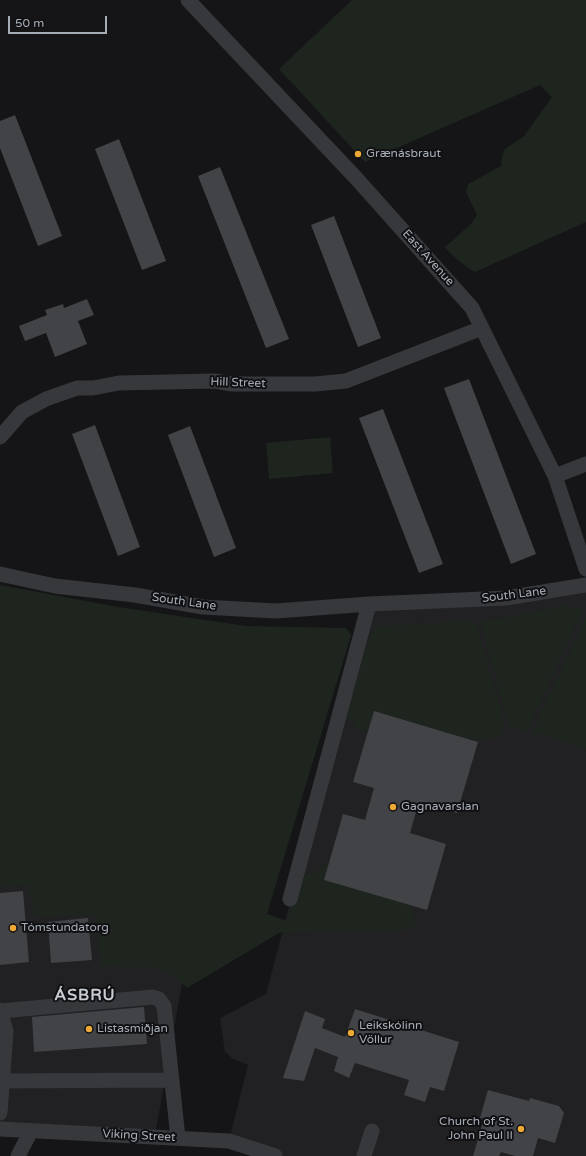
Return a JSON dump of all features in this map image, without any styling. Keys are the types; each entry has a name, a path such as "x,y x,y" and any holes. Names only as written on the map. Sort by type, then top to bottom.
{"street":[{"name":"East Avenue","path":"188,0 356,178 472,308 555,476 586,569"},
{"name":"Hill Street","path":"0,437 22,412 46,399 77,388 92,388 119,384 215,382 232,384 315,384 346,381 482,328"},
{"path":"555,476 586,464"},
{"name":"South Lane","path":"0,574 55,586 135,595 203,607 276,611 370,604 506,598 586,585"},
{"path":"290,899 370,604"},
{"path":"0,1113 6,1031 1,1010 153,996 159,999 164,1006 178,1138"},
{"path":"1,1091 172,1080"},
{"name":"Viking Street","path":"0,1129 229,1141 275,1156"},
{"path":"18,1156 31,1131"},
{"path":"364,1156 372,1131"}],"shaded area":[{"path":"352,0 586,0 586,222 475,272 451,253 445,247 471,224 477,215 466,192 468,184 501,166 502,156 505,149 524,136 552,97 540,85 365,162 279,69"},
{"path":"330,437 333,473 269,479 266,443"},
{"path":"0,585 118,607 246,626 346,628 351,635 267,914 287,921 299,881 303,876 315,872 330,861 412,905 416,929 279,933 187,988 175,977 158,968 101,966 95,915 34,917 29,885 0,887"},
{"path":"586,585 586,1156 275,1156 229,1141 248,1065 233,1059 225,1052 220,1018 266,994 369,604"},
{"path":"565,606 579,608 584,611 576,624 527,731 508,726 482,626 484,621"},
{"path":"586,618 586,749 532,732"},
{"path":"473,621 478,628 505,726 501,736 472,740 374,711 368,730 361,733 353,721 346,719 370,635 378,626"},
{"path":"201,877 156,1130 0,1130 0,881"}],"building":[{"path":"15,115 62,236 38,246 0,148 0,121"},
{"path":"119,139 166,261 142,270 95,149"},
{"path":"220,167 289,339 266,348 198,176"},
{"path":"334,216 381,338 358,347 311,225"},
{"path":"87,299 94,315 78,321 87,344 55,357 46,333 25,341 19,326 47,315 45,310 63,304 64,308"},
{"path":"469,379 536,554 511,564 444,388"},
{"path":"383,409 443,564 419,573 359,418"},
{"path":"95,425 140,547 118,556 72,434"},
{"path":"190,426 236,548 214,557 168,435"},
{"name":"Gagnavarslan","path":"374,711 478,742 457,813 419,802 410,833 446,844 427,910 324,880 343,814 365,820 374,788 353,782"},
{"name":"Tómstundatorg","path":"23,891 29,962 0,965 0,893"},
{"path":"88,918 92,960 51,963 48,922"},
{"name":"Listasmiðjan","path":"144,1007 147,1044 34,1052 32,1017"},
{"path":"355,1009 459,1042 444,1091 430,1087 425,1102 404,1095 409,1080 355,1063 349,1078 334,1071 338,1057 315,1048 304,1081 283,1078 305,1011 325,1019 322,1028 345,1037"},
{"name":"Church of St. John Paul II","path":"488,1090 529,1101 530,1098 559,1106 564,1113 555,1143 538,1138 533,1156 515,1156 501,1152 499,1156 473,1156 484,1119 480,1118"}],"place":[{"name":"Grænásbraut","path":"358,154"},
{"name":"Gagnavarslan","path":"393,807"},
{"name":"Tómstundatorg","path":"13,928"},
{"name":"Listasmiðjan","path":"89,1029"},
{"name":"Leikskólinn Völlur","path":"351,1033"},
{"name":"Church of St. John Paul II","path":"521,1129"}],"district":[{"name":"ÁSBRÚ","path":"85,996"}]}
